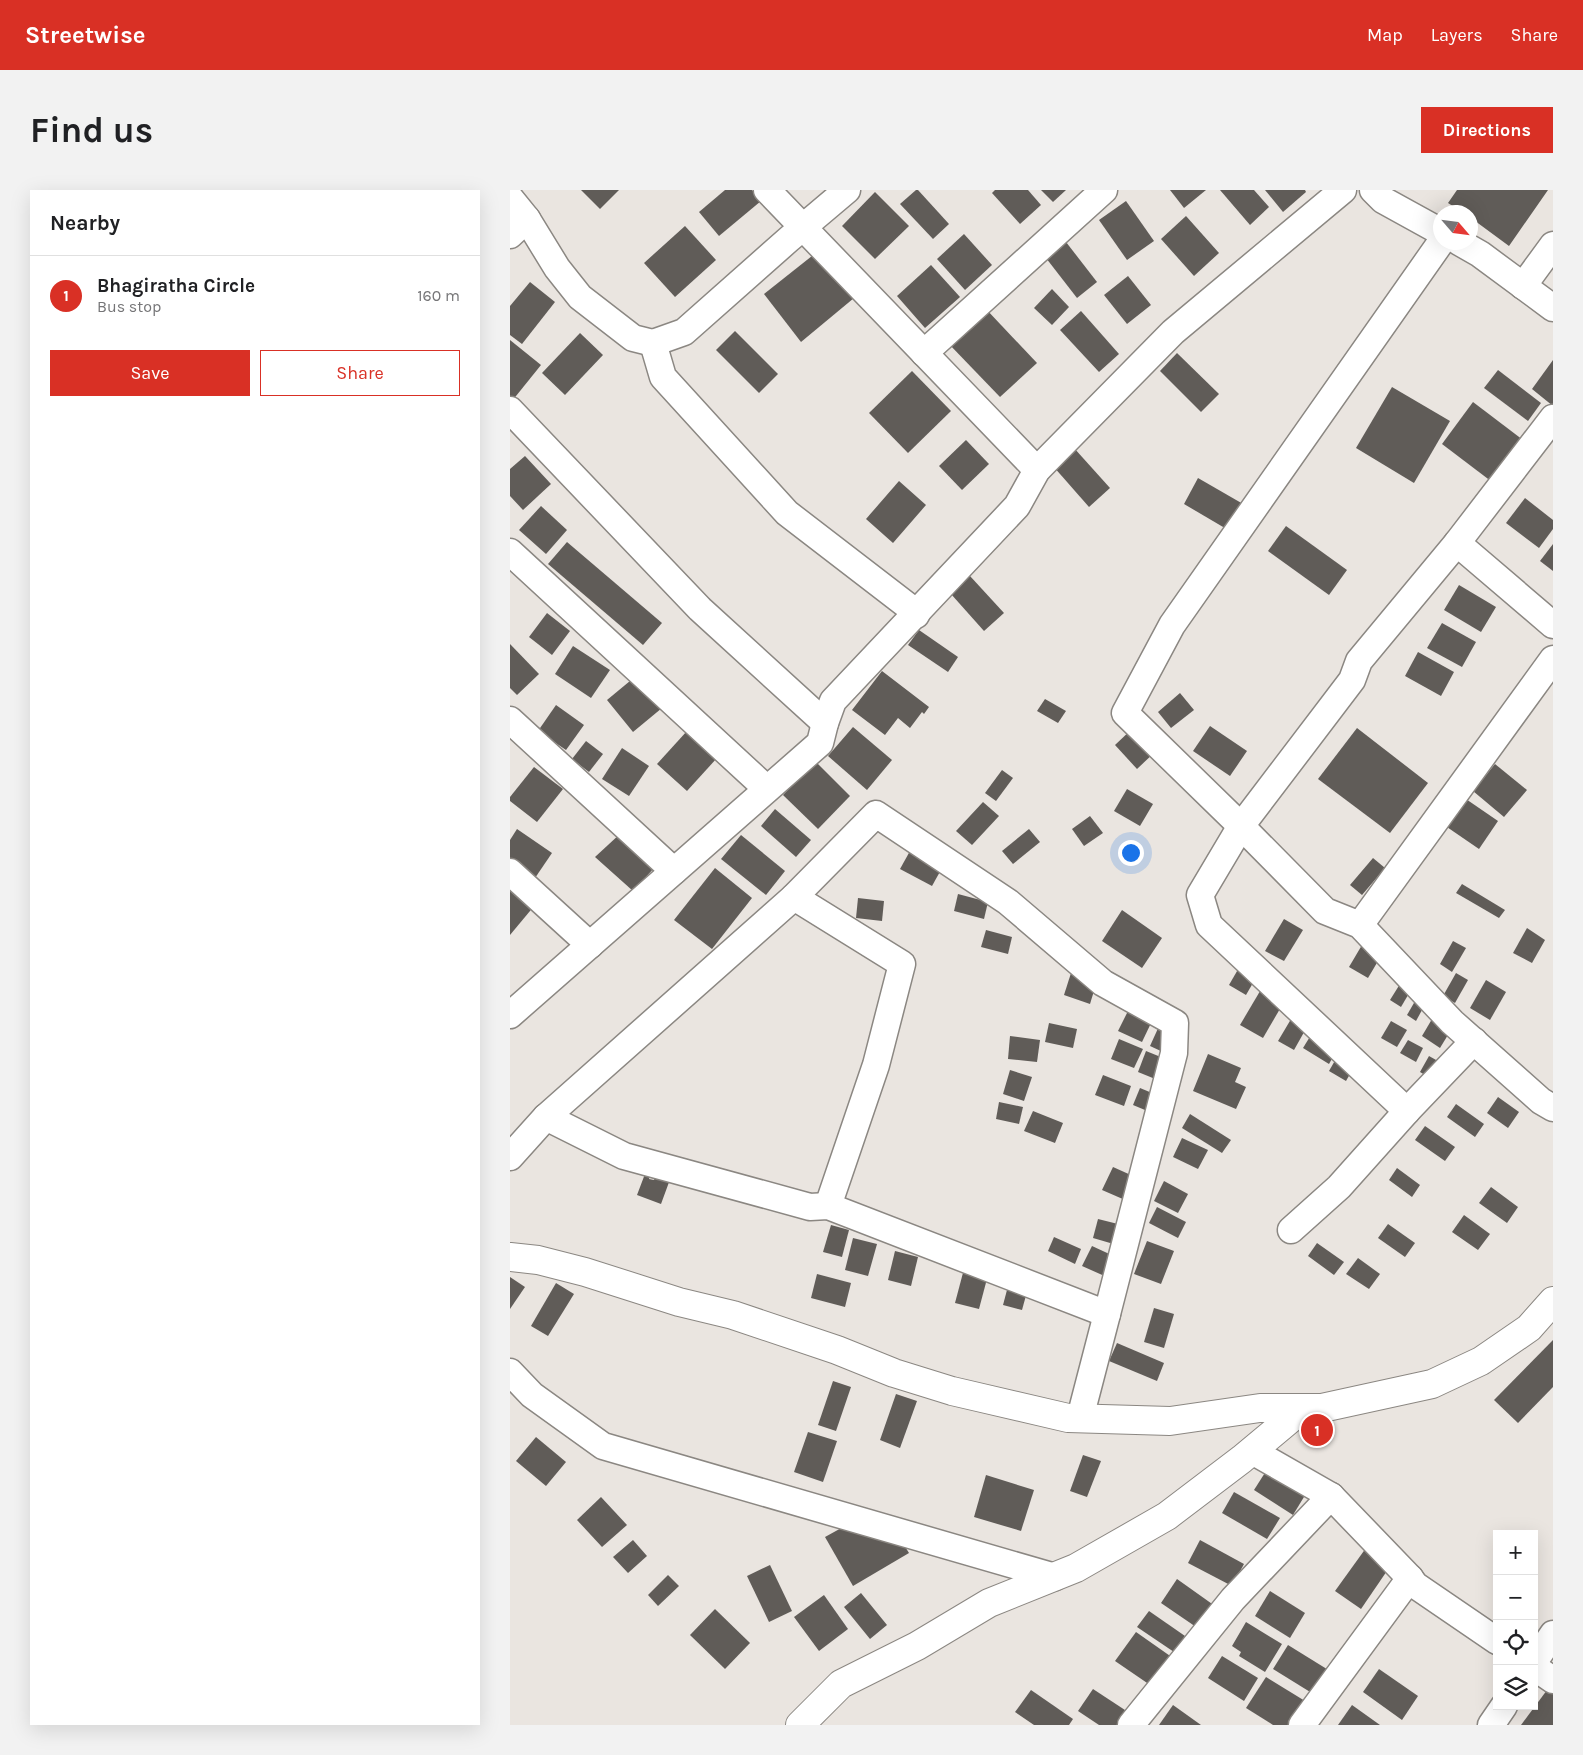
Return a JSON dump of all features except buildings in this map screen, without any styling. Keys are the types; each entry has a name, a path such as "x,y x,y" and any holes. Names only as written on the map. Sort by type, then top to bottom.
{"street":[{"path":"767,190 1037,470"},
{"path":"510,198 519,227 557,268 580,297 633,338 653,343 684,332 847,190"},
{"path":"924,353 1104,190"},
{"path":"510,1015 820,743 833,701 1017,506 1037,470 1173,332 1343,190"},
{"path":"1373,190 1383,200 1433,228"},
{"path":"1523,286 1553,245"},
{"path":"1434,250 1172,625 1125,713 1242,826 1325,911 1360,925 1452,1022 1541,1101 1553,1108"},
{"path":"1473,250 1553,308"},
{"path":"653,343 663,377 787,513 916,614"},
{"path":"510,410 700,609 825,723"},
{"path":"1407,1112 1209,925 1200,895 1242,826 1352,680 1359,661 1457,543 1553,418"},
{"path":"1457,543 1553,625"},
{"path":"510,552 767,789"},
{"path":"1360,925 1553,659"},
{"path":"510,720 674,871"},
{"path":"510,1157 546,1117 794,897 876,814 1008,902 1103,983 1174,1023 1174,1053 1080,1418"},
{"path":"510,872 590,945"},
{"path":"794,897 902,964 876,1065 828,1206"},
{"path":"1291,1230 1339,1187 1474,1041"},
{"path":"546,1117 624,1156 810,1206 828,1206 1107,1314"},
{"path":"510,1257 538,1260 585,1272 679,1302 733,1315 837,1350 894,1373 952,1391 1068,1418 1170,1421 1260,1408 1322,1408 1432,1384 1481,1361 1529,1328 1553,1302"},
{"path":"510,1372 532,1395 602,1446 1055,1577"},
{"path":"800,1725 841,1684 917,1646 990,1604 1076,1568 1167,1516 1252,1451 1302,1409"},
{"path":"1252,1451 1331,1496 1415,1585 1493,1638"},
{"path":"1131,1725 1233,1599 1331,1496"},
{"path":"1302,1725 1410,1578"},
{"path":"1538,1656 1553,1634"},
{"path":"1538,1670 1553,1680"},
{"path":"1491,1725 1501,1710"}],"place":[{"name":"Bhagiratha Circle","path":"1317,1430"}]}
